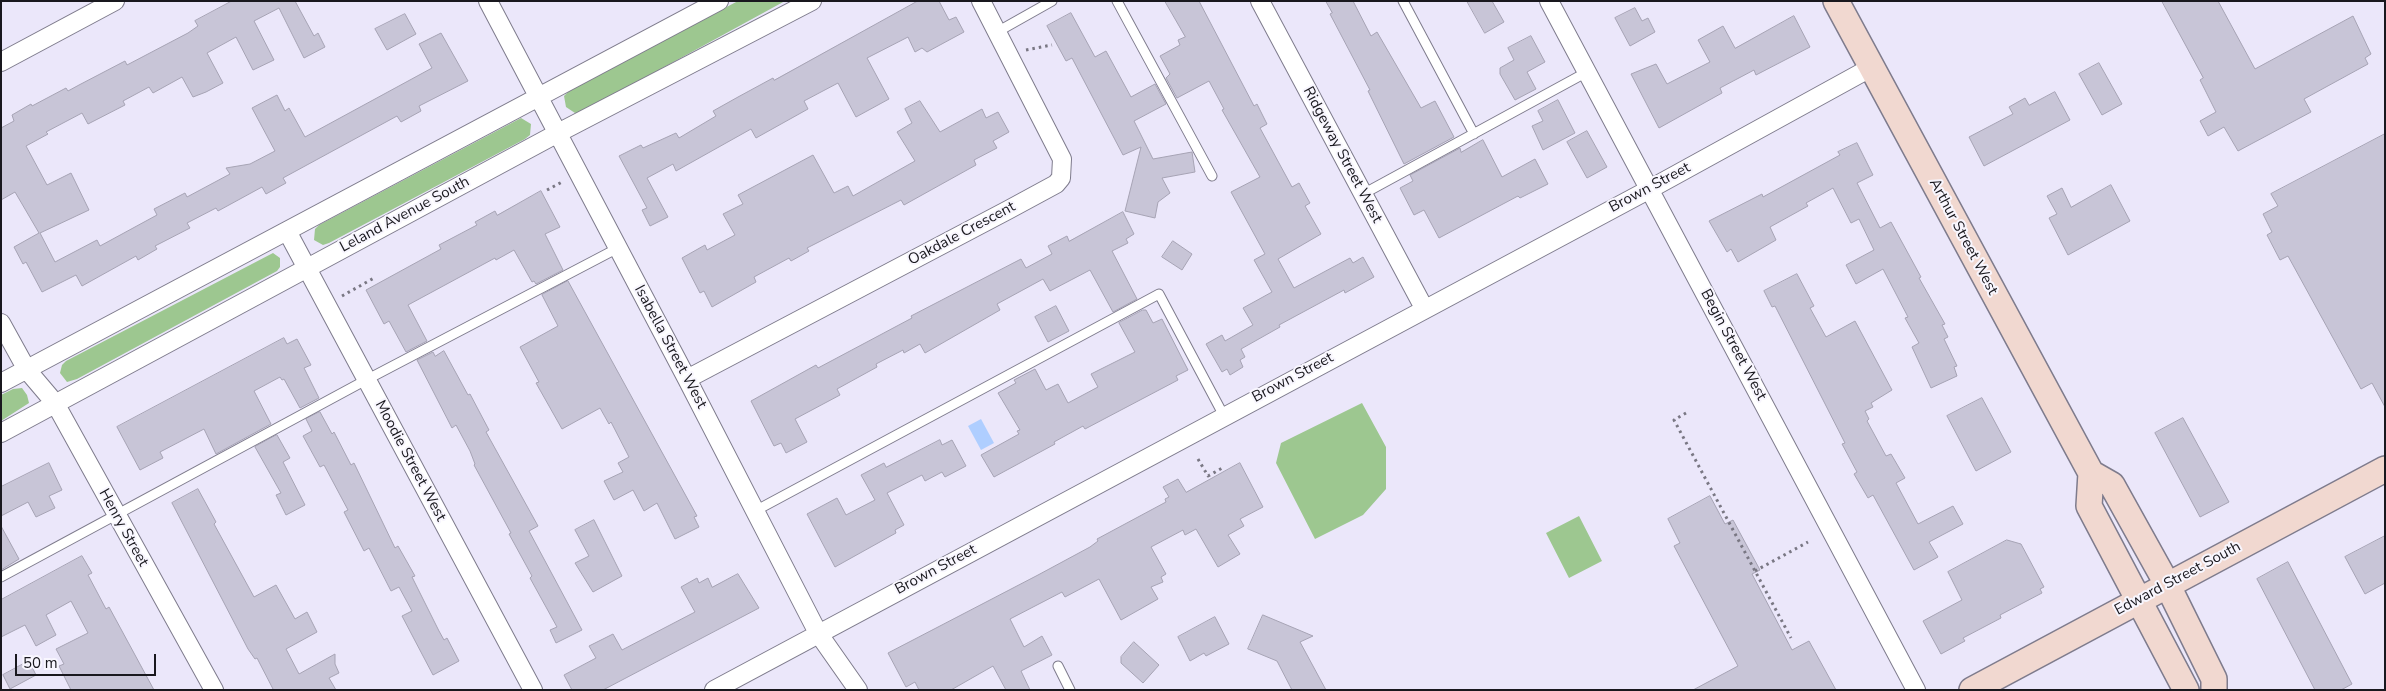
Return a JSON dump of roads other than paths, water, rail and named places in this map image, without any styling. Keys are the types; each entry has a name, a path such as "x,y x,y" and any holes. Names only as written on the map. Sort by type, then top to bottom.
{"main road":[{"name":"Arthur Street West","path":"1836,1 2090,473 2089,506 2186,690"},
{"name":"Edward Street South","path":"1972,690 2385,469"},
{"path":"2090,473 2112,486 2167,584 2214,679 2214,690"}],"street":[{"path":"1,62 115,1"},
{"name":"Isabella Street West","path":"488,1 818,633 858,690"},
{"path":"1,383 719,1"},
{"name":"Leland Avenue South","path":"1,433 558,134 812,1"},
{"name":"Oakdale Crescent","path":"687,379 1056,184 1061,178 1062,159 981,1"},
{"name":"Ridgeway Street West","path":"1260,1 1424,308"},
{"name":"Begin Street West","path":"1549,1 1916,690"},
{"name":"Brown Street","path":"714,690 1424,308 1650,189 1872,67"},
{"name":"Moodie Street West","path":"287,231 533,690"},
{"name":"Henry Street","path":"1,323 27,370 55,403 214,690"}],"lane":[{"path":"997,32 1052,1"},
{"path":"1117,1 1212,176"},
{"path":"1403,1 1474,134"},
{"path":"1363,194 1587,72"},
{"path":"1,577 366,380 618,248"},
{"path":"755,511 1159,294 1224,416"},
{"path":"1058,666 1070,690"}],"water":[{"path":"981,419 994,443 981,450 968,426"}]}
